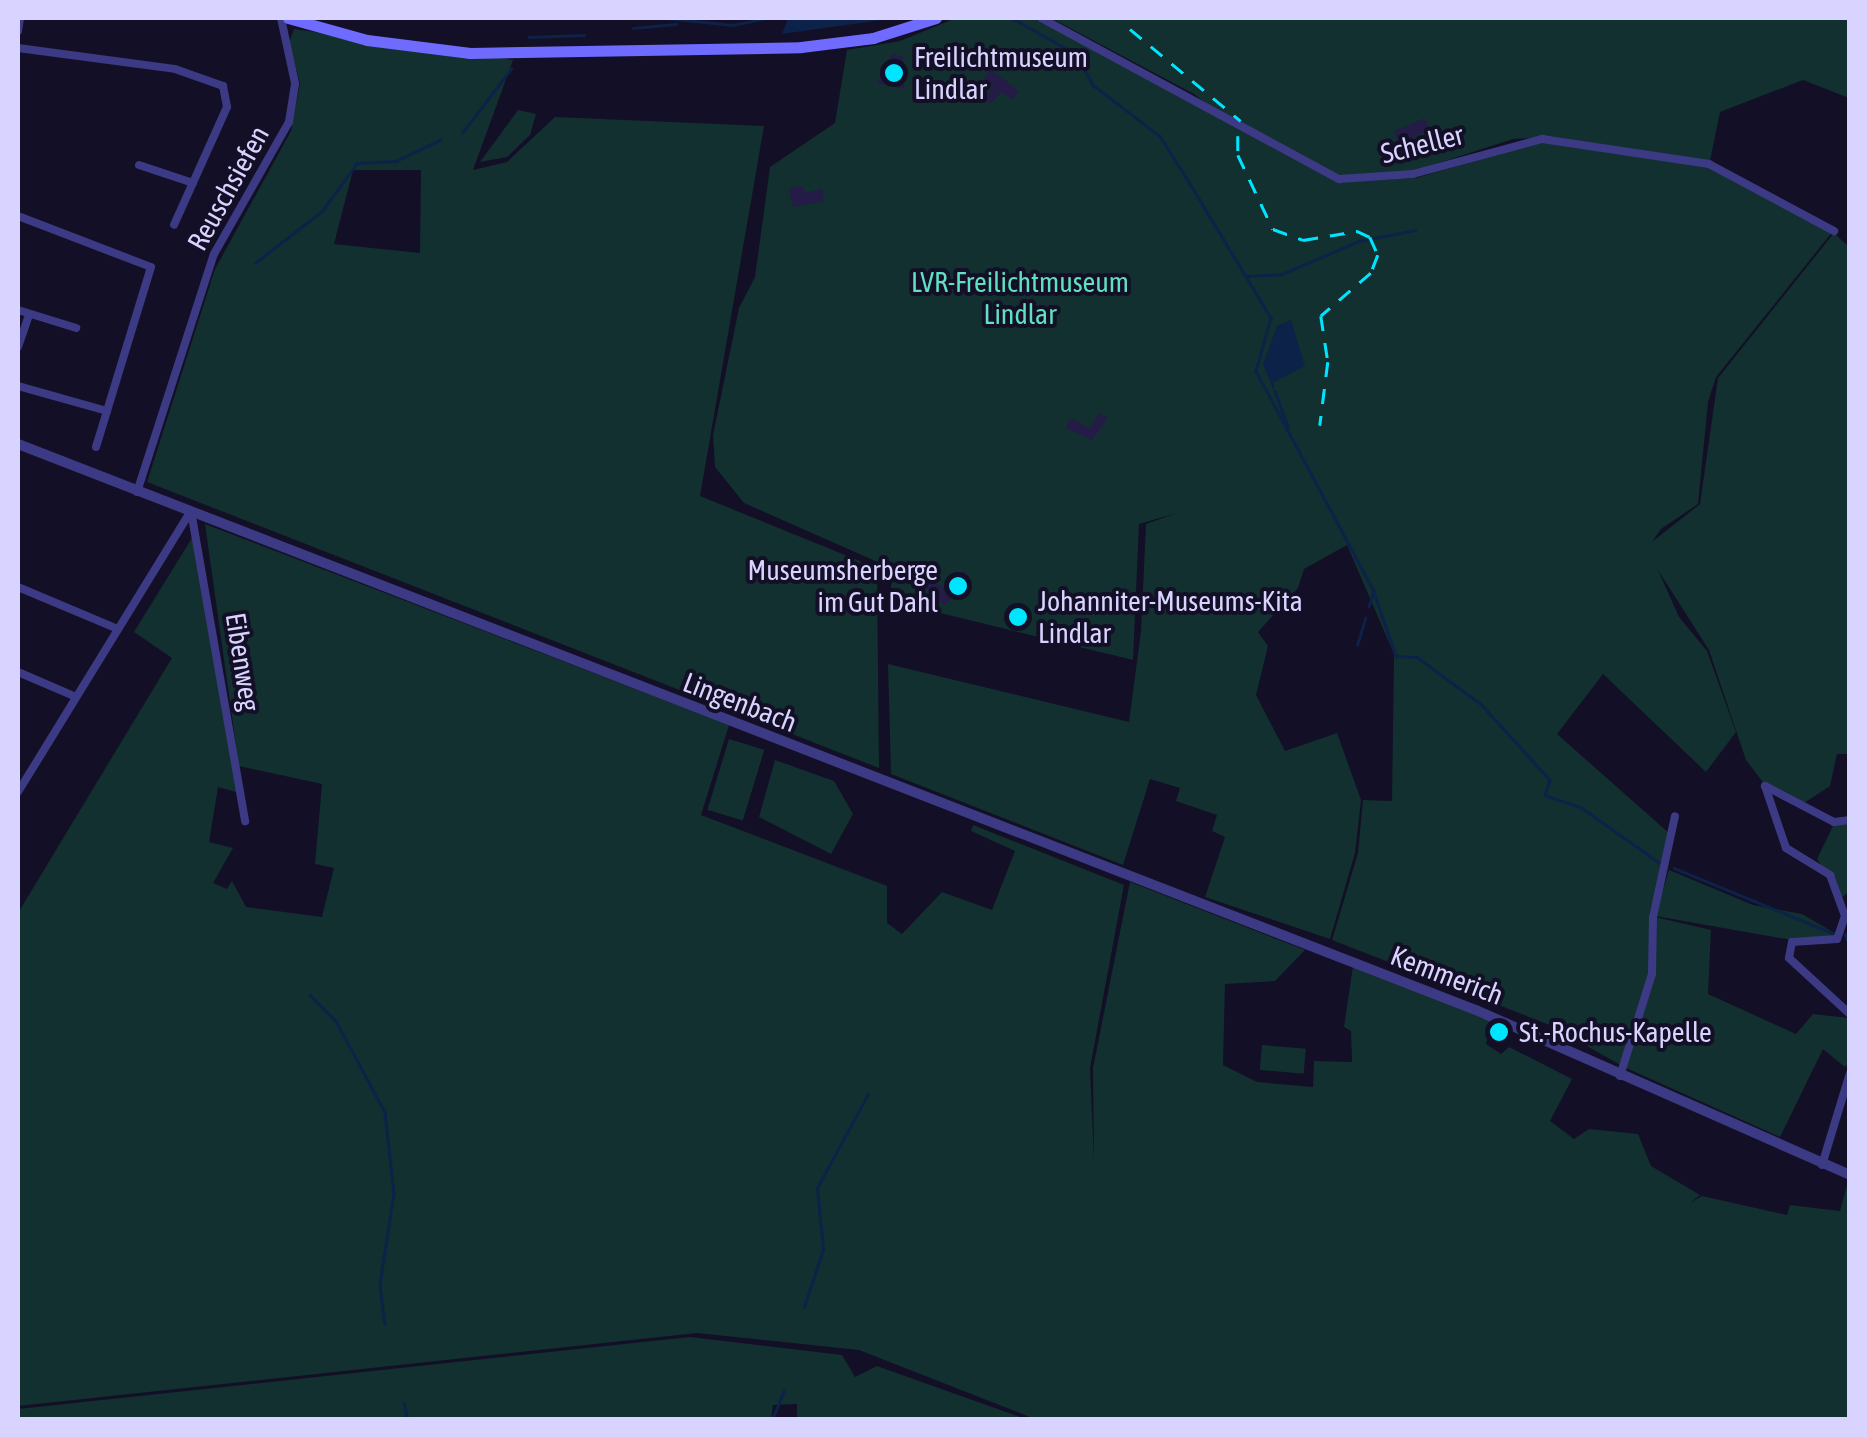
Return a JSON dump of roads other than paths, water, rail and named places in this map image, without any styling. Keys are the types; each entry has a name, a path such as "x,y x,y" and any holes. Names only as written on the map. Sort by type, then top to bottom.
{"main road":[{"path":"285,18 367,40 470,53 800,48 872,38 936,18"}],"street":[{"path":"18,31 20,18"},
{"name":"Reuschsiefen","path":"137,492 214,254 290,122 296,83 285,18"},
{"name":"Scheller","path":"1041,18 1340,179 1413,174 1542,139 1709,164 1834,231"},
{"path":"18,48 216,79 227,106 174,225"},
{"path":"139,165 193,183"},
{"path":"18,216 150,267 96,447"},
{"path":"18,310 76,328"},
{"path":"18,347 29,315"},
{"path":"18,386 107,411"},
{"name":"Lingenbach","path":"18,444 1328,954"},
{"path":"18,792 191,510"},
{"name":"Eibenweg","path":"191,510 244,821"},
{"path":"18,588 118,629"},
{"path":"18,672 76,697"},
{"path":"1850,820 1834,822 1765,786 1786,848 1830,875 1845,916 1836,940 1792,942 1788,958 1850,1014"},
{"path":"1620,1076 1652,974 1652,917 1675,816"},
{"name":"Kemmerich","path":"1328,954 1550,1040 1620,1076 1850,1176"},
{"path":"1822,1165 1850,1073"}],"water":[{"path":"788,18 896,18 782,34"},
{"path":"1291,320 1305,366 1274,382 1274,391 1263,364 1277,326"}],"waterway":[{"path":"666,18 733,25 765,18"},
{"path":"1012,18 1076,54 1093,85 1160,136 1189,182 1271,318 1256,371 1374,591 1369,606"},
{"path":"633,28 676,24"},
{"path":"529,37 584,35"},
{"path":"462,133 511,69"},
{"path":"255,263 322,211 357,163 396,161 440,140"},
{"path":"1246,276 1282,274 1359,241 1415,230"},
{"path":"1275,391 1288,427"},
{"path":"1375,595 1396,656 1417,657 1482,705 1550,780 1545,795 1582,808 1660,863"},
{"path":"1357,645 1365,618"},
{"path":"1674,868 1835,934"},
{"path":"1845,934 1850,945"},
{"path":"310,995 336,1021 385,1112 394,1193 380,1285 385,1324"},
{"path":"804,1307 823,1250 817,1188 868,1094"},
{"path":"772,1420 784,1390"},
{"path":"404,1403 408,1420"}],"railway":[{"path":"1130,29 1241,121"},
{"path":"1238,136 1238,155 1273,229 1303,240 1357,231 1370,237 1378,255 1371,273 1321,316 1328,362 1320,425"}],"place":[{"name":"Freilichtmuseum Lindlar","path":"894,73"},
{"name":"Museumsherberge im Gut Dahl","path":"958,586"},
{"name":"Johanniter-Museums-Kita Lindlar","path":"1018,617"},
{"name":"St.-Rochus-Kapelle","path":"1499,1032"}],"park label":[{"name":"LVR-Freilichtmuseum Lindlar","path":"1020,298"}]}
